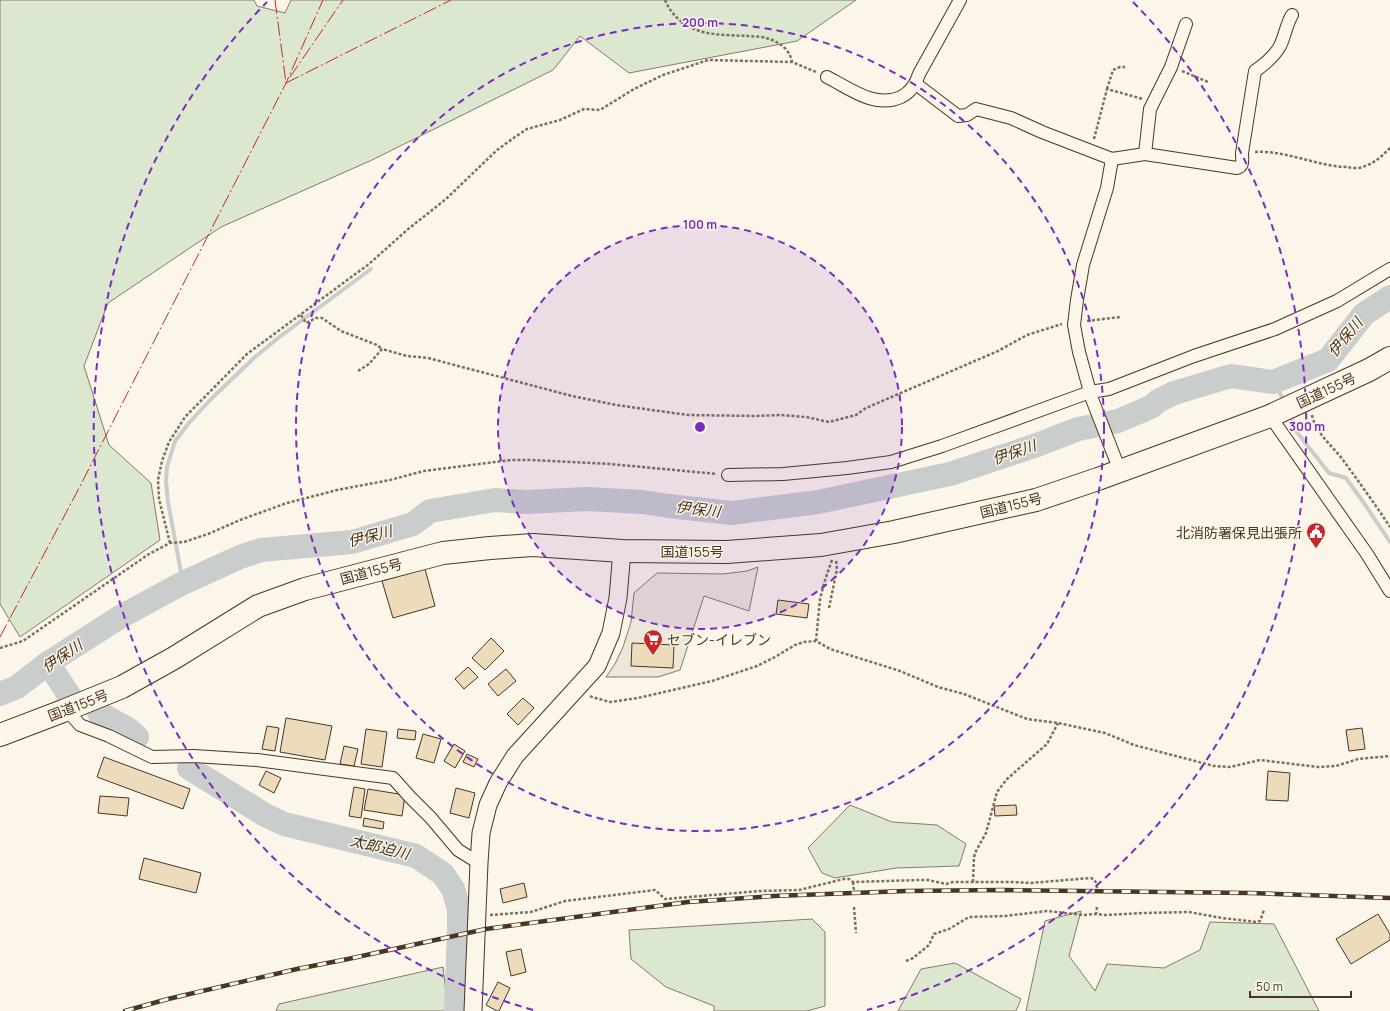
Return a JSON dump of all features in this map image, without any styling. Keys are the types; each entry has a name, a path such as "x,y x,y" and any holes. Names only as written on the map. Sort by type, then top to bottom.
{"highway":[{"name":"国道155号","path":"0,734 122,688 258,606 305,588 443,553 490,548 533,545 622,551 727,552 826,544 894,532 1036,500 1120,471 1270,416 1369,370 1390,358"}],"street":[{"path":"827,77 864,96 883,101 894,100 905,95 916,84 919,74 960,0"},
{"path":"916,84 958,116 967,115 976,109 1011,118 1091,152 1112,159 1145,154 1237,168 1242,165 1242,153 1256,71 1270,60 1281,45 1286,26 1292,15"},
{"path":"1145,154 1150,109 1171,66 1186,24"},
{"path":"1112,159 1107,188 1083,265 1074,322 1079,352 1091,396 1120,471"},
{"path":"728,474 783,474 891,462 1091,396 1194,356 1275,329 1337,301 1390,269"},
{"path":"1270,416 1367,554 1390,592"},
{"path":"473,1011 476,917 481,833 488,805 498,782 515,756 597,666 611,633 618,598 622,551"},
{"path":"63,711 73,717 80,725 109,736 152,757 194,756 257,760 393,778 431,818 458,850 479,863"}],"path":[{"path":"665,0 681,22 694,29 710,33 765,37 776,41 786,49 791,55 792,62"},
{"path":"170,543 159,499 158,480 162,461 169,442 185,418 247,354 370,264 407,230 446,199 497,150 527,129 560,120 584,109 600,110 634,89 663,75 708,60 792,62 827,77"},
{"path":"1171,66 1208,82"},
{"path":"1091,152 1113,70 1120,67 1125,67"},
{"path":"1107,89 1153,102"},
{"path":"1242,153 1265,152 1330,166 1354,168 1368,165 1390,148"},
{"path":"301,315 306,323 316,318 322,318 341,330 377,345 382,349 407,356 428,358 572,396 616,405 688,415 781,415 806,417 830,422 856,415 872,405 998,351 1027,335 1074,322 1120,317"},
{"path":"358,371 369,364 382,349"},
{"path":"1306,400 1313,420 1323,438 1336,452 1363,487 1390,526"},
{"path":"0,648 23,641 149,554 170,543 184,542 287,503 337,490 390,480 424,471 511,460 610,464 728,474"},
{"path":"816,641 820,599 834,556 836,558 837,569 829,608"},
{"path":"580,686 592,697 610,702 638,698 712,681 739,673 775,657 795,645 804,642 816,641 830,649 900,670 938,687 964,694 1026,719 1058,723 1105,733 1134,744 1214,766 1230,767 1260,760 1318,767 1336,766 1358,759 1390,756"},
{"path":"973,882 974,857 986,833 997,792 1007,779 1047,744 1058,723"},
{"path":"476,917 531,912 565,900 655,890 665,899 760,891 799,890 844,879 849,879 853,882 928,880 946,884 953,882 1039,883 1090,878 1096,882 1097,888"},
{"path":"853,882 854,890"},
{"path":"854,907 856,933"},
{"path":"1096,914 1097,907"},
{"path":"906,961 929,945 934,934 950,929 969,917 1006,916 1047,911 1083,915 1144,912 1189,912 1257,922 1260,921 1264,910"}],"green space":[{"path":"0,0 254,0 257,6 285,13 291,0 856,0 797,41 629,73 580,36 553,70 372,160 221,227 108,303 84,366 109,445 151,483 160,540 20,637 0,604"},
{"path":"850,805 892,822 937,825 966,844 959,866 896,868 835,878 822,873 808,848"},
{"path":"1081,911 1069,956 1095,991 1107,964 1164,968 1200,950 1210,922 1274,924 1319,1011 1026,1011 1045,921"},
{"path":"812,919 825,932 825,1006 807,1011 714,1011 714,1006 666,987 631,959 629,930"},
{"path":"955,963 1021,999 1016,1011 898,1011 921,969"},
{"path":"443,967 448,1011 276,1011 279,1004"}],"shaded area":[{"path":"758,567 749,611 704,596 680,670 658,677 606,677 615,664 623,647 631,622 634,593 657,573 723,574 747,571"}],"building":[{"path":"425,569 435,606 393,618 382,581"},
{"path":"778,600 809,604 807,618 776,614"},
{"path":"491,638 504,651 485,670 472,658"},
{"name":"セブン-イレブン","path":"632,643 674,645 673,668 631,666"},
{"path":"468,667 478,677 464,689 455,679"},
{"path":"506,669 516,681 498,696 488,684"},
{"path":"523,698 534,708 518,725 507,714"},
{"path":"286,718 332,726 325,760 280,752"},
{"path":"267,726 279,728 275,751 262,749"},
{"path":"1362,728 1365,749 1349,751 1346,730"},
{"path":"366,729 387,732 382,767 361,764"},
{"path":"398,729 416,731 415,740 397,738"},
{"path":"423,734 441,739 434,763 416,758"},
{"path":"454,744 465,751 455,768 444,761"},
{"path":"344,746 358,749 354,766 340,764"},
{"path":"467,754 478,759 474,767 463,762"},
{"path":"104,757 190,789 183,809 97,777"},
{"path":"266,771 281,778 274,793 259,785"},
{"path":"1268,771 1290,773 1288,801 1266,800"},
{"path":"354,787 365,789 361,818 349,816"},
{"path":"456,788 475,793 469,818 450,813"},
{"path":"368,789 405,795 402,816 364,810"},
{"path":"100,796 129,798 127,816 98,813"},
{"path":"1016,805 1017,815 995,816 994,806"},
{"path":"364,818 384,822 383,829 363,826"},
{"path":"144,858 201,873 196,893 139,879"},
{"path":"524,883 527,897 503,903 500,889"},
{"path":"1378,914 1390,934 1390,940 1351,964 1336,939"},
{"path":"521,949 526,972 511,976 506,952"},
{"path":"498,982 510,988 499,1011 497,1011 486,1005"}],"waterway":[{"path":"183,583 168,502 166,481 167,467 175,441 211,399 254,358 278,338 371,269"},
{"name":"伊保川","path":"0,694 17,687 48,663 120,617 183,583 240,557 261,550 352,542 413,524 430,511 495,500 525,502 588,499 642,502 732,513 818,502 950,474 1037,445 1078,429 1118,421 1151,407 1158,401 1174,393 1231,376 1273,382 1328,360 1364,314 1390,297"},
{"path":"1273,382 1285,402"},
{"path":"1289,414 1296,431 1329,473 1346,478 1390,542"},
{"name":"太郎迫川","path":"48,663 69,695"},
{"name":"太郎迫川","path":"99,713 128,729 137,737"},
{"name":"太郎迫川","path":"189,768 265,815 284,824 416,856 443,874 453,889 459,909 456,1011"}],"railway":[{"path":"125,1011 168,999 297,969 486,929 688,902 774,896 906,891 1003,890 1250,893 1390,898"}],"power":[{"path":"275,0 286,83"},
{"path":"0,637 77,492 286,83 323,0"},
{"path":"290,77 343,0"},
{"path":"286,83 451,0"}],"place":[{"name":"北消防署保見出張所","path":"1316,549"},
{"name":"セブン-イレブン","path":"653,656"}]}
